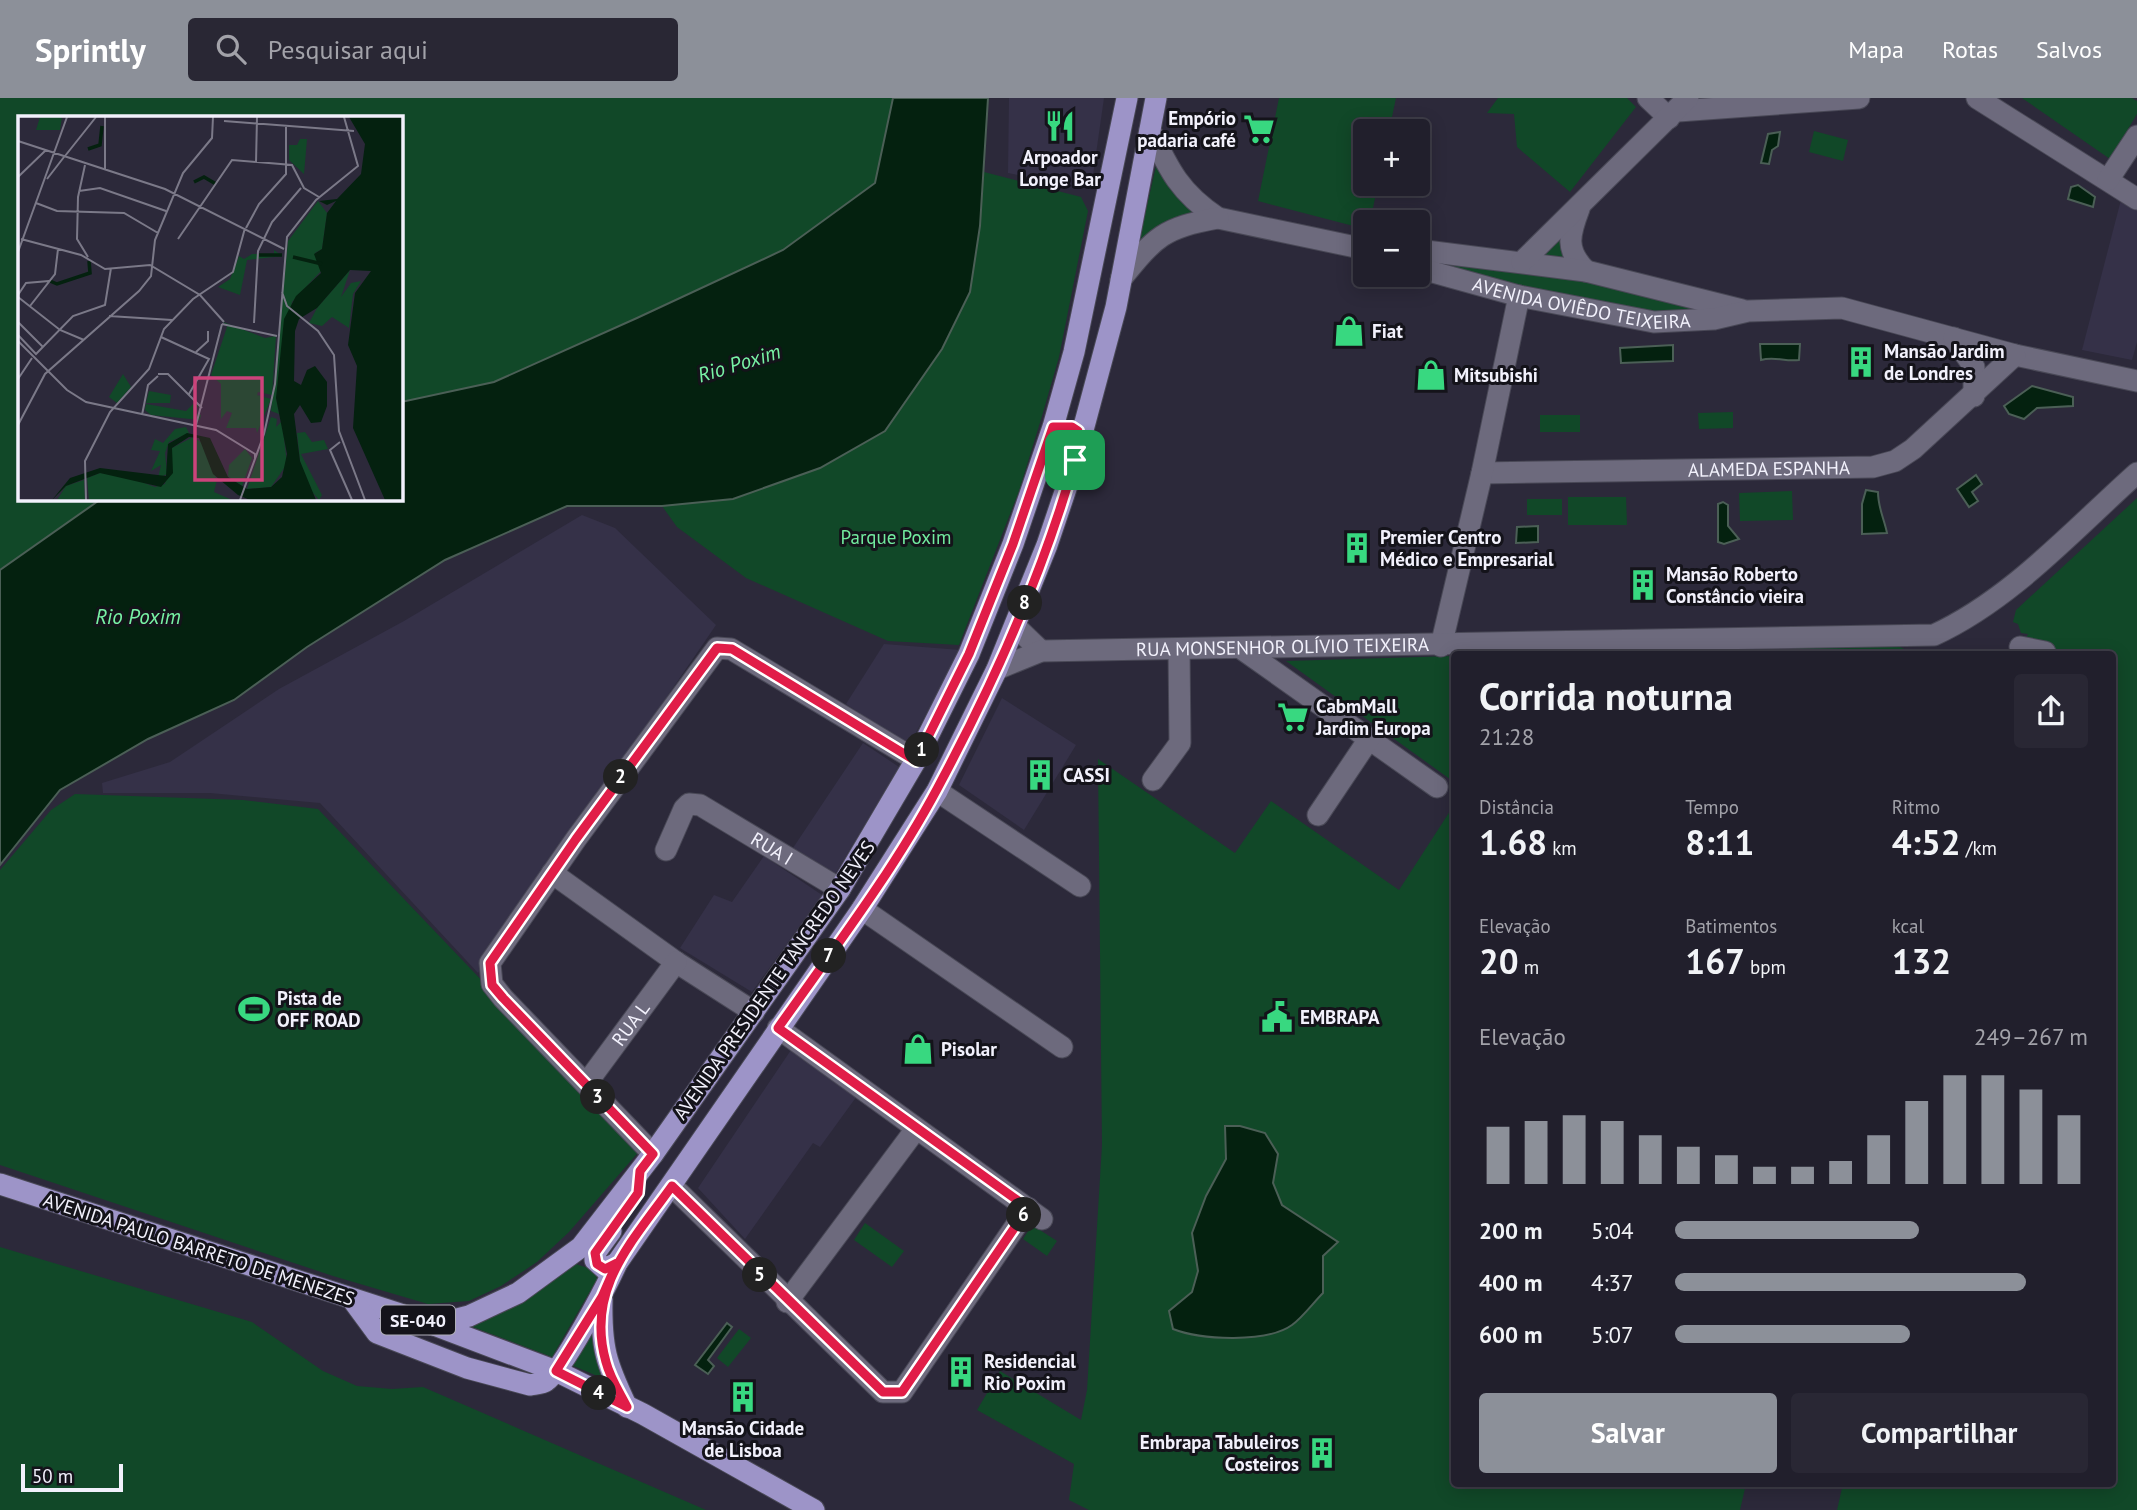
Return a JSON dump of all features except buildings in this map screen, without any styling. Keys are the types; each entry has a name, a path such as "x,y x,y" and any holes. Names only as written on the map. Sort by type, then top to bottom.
{"main road":[{"name":"AVENIDA PRESIDENTE TANCREDO NEVES","path":"434,1325 492,1306 551,1271 581,1247 647,1163 840,889 916,761 989,605 1053,427 1074,352 1127,98"},
{"name":"AVENIDA PRESIDENTE TANCREDO NEVES","path":"556,1371 602,1297 617,1263 862,909 937,790 997,669 1016,627 1075,460 1121,279 1156,98"},
{"path":"1053,427 1072,427 1078,431 1075,460"},
{"path":"617,1263 605,1269 597,1264 595,1253 638,1193 647,1163"},
{"name":"AVENIDA PAULO BARRETO DE MENEZES","path":"0,1185 434,1325 556,1371 814,1510"},
{"path":"602,1297 606,1364 627,1407"},
{"path":"352,1299 376,1333 429,1355 530,1385 545,1382 556,1371"}],"street":[{"path":"1648,98 1679,109 1741,102 1859,98"},
{"path":"1977,98 2137,199"},
{"path":"1522,262 1679,109"},
{"path":"1150,130 1173,178 1200,206 1218,218"},
{"path":"2108,180 2137,136"},
{"path":"1579,209 1570,242 1574,259 1586,271"},
{"path":"1121,279 1142,253 1165,232 1179,225 1218,218 1353,246"},
{"name":"AVENIDA OVIÊDO TEIXEIRA","path":"1430,251 1586,271 1748,312"},
{"path":"1444,277 1451,252"},
{"name":"AVENIDA OVIÊDO TEIXEIRA","path":"1430,272 1519,296 1634,319 1672,323 1748,312 1842,308 2015,355 2137,381"},
{"path":"1634,319 1649,288"},
{"path":"1441,646 1482,473 1519,296"},
{"path":"1954,338 1974,367 1974,396"},
{"name":"ALAMEDA ESPANHA","path":"1482,473 1873,467 1895,461 1913,449 1974,396 2015,355"},
{"name":"AVENIDA OVIÊDO TEIXEIRA","path":"2053,363 2137,393"},
{"name":"RUA MONSENHOR OLÍVIO TEIXEIRA","path":"997,669 1041,651 1441,646 1934,635 1965,620 1997,597 2137,473"},
{"path":"1016,627 1041,651"},
{"path":"2020,646 2041,651"},
{"path":"647,1163 586,1084 492,985 490,963 712,651 722,647 732,649 916,761"},
{"path":"1153,780 1180,743 1180,649"},
{"path":"1242,649 1437,788"},
{"path":"1318,816 1369,739"},
{"path":"937,790 1080,886"},
{"name":"RUA I","path":"666,850 684,809 690,804 706,806 840,889"},
{"path":"552,873 676,962 754,1012"},
{"path":"862,909 1062,1046"},
{"name":"RUA L","path":"586,1084 676,962"},
{"path":"672,1186 787,1302 883,1392 902,1392 1035,1214 778,1028"},
{"path":"787,1302 916,1129"}],"shaded area":[{"path":"1009,98 1104,98 1091,189 1008,173"},
{"path":"2122,196 2137,209 2137,342 2132,360 2082,350"},
{"path":"582,515 615,528 716,625 478,973 320,803 210,793 103,793 102,783 170,762 279,689 404,621"},
{"path":"884,644 961,650 908,747 846,704"},
{"path":"1002,698 1076,745 1024,830 959,785"},
{"path":"863,743 899,767 834,876 793,848"},
{"path":"764,856 822,895 752,992 680,948 714,895 732,902"},
{"path":"791,1050 857,1096 820,1147 813,1143 745,1239 698,1188"}],"green space":[{"path":"0,98 893,98 875,183 783,250 494,382 402,402 402,116 18,116 18,500 100,500 0,570"},
{"path":"1279,98 1396,98 1392,119 1353,119 1353,196 1375,196 1373,210 1353,210 1353,226 1258,201"},
{"path":"1498,98 1627,98 1636,107 1570,192 1517,147 1514,114 1487,113"},
{"path":"2022,98 2132,98 2137,101 2137,114 2110,159"},
{"path":"1814,131 1848,140 1843,161 1809,152"},
{"path":"1158,157 1201,212 1182,215 1166,222 1138,246"},
{"name":"Parque Poxim","path":"984,172 1081,197 1088,211 1059,357 1019,491 959,645 888,641 746,578 677,527 662,506 734,499 970,292"},
{"path":"1579,209 1574,259 1748,311 1672,323 1430,271 1430,262 1451,252 1522,262"},
{"path":"1733,412 1733,428 1699,429 1698,413"},
{"path":"1540,415 1580,415 1580,432 1540,432"},
{"path":"1792,491 1793,520 1740,521 1739,493"},
{"path":"1568,497 1626,497 1627,525 1568,525"},
{"path":"2137,498 2137,1510 1837,1510 1842,1487 2116,1487 2116,651 2019,651 2028,634 2021,633 2018,624 2013,622 2016,610"},
{"path":"1527,499 1562,499 1562,515 1527,515"},
{"path":"1889,642 1908,651 1594,651"},
{"path":"1451,656 1451,780 1286,661"},
{"name":"EMBRAPA","path":"1098,759 1235,853 1271,801 1399,890 1451,810 1451,1487 1745,1487 1740,1510 1089,1510 1069,1500 1074,1464 977,1410 1000,1371 1081,1420 1087,1390 1102,1145"},
{"name":"Pista de OFF ROAD","path":"75,794 243,800 318,809 642,1148 569,1232 537,1262 501,1286 469,1301 428,1304 333,1276 0,1165 0,870 51,810"},
{"path":"865,1223 904,1251 892,1267 854,1240"},
{"path":"1032,1225 1057,1241 1047,1256 1023,1239"},
{"path":"0,1247 252,1322 323,1371 357,1386 392,1389 423,1387 706,1510 0,1510"},
{"path":"576,1264 594,1270 597,1279 552,1357 470,1326"},
{"path":"594,1325 607,1380 571,1365"},
{"path":"739,1329 751,1338 728,1367 717,1358"}],"water":[{"name":"Rio Poxim","path":"893,98 988,98 980,226 970,292 942,349 885,431 820,468 733,499 662,506 567,506 445,560 307,647 234,700 148,739 60,790 0,865 0,570 100,500 402,500 402,402 494,382 637,318 783,250 875,183"},
{"path":"1780,132 1778,146 1772,150 1769,164 1761,163 1768,134"},
{"path":"2078,185 2095,197 2093,207 2068,199 2071,187"},
{"path":"1760,344 1800,344 1799,360 1761,360"},
{"path":"1673,345 1673,361 1621,363 1620,348"},
{"path":"2032,386 2073,397 2073,406 2037,408 2024,419 2009,414 2004,406"},
{"path":"1976,475 1982,484 1972,492 1978,501 1969,507 1957,489"},
{"path":"1866,490 1878,492 1887,533 1862,534 1862,504"},
{"path":"1723,502 1728,505 1728,526 1739,539 1724,544 1718,542 1718,504"},
{"path":"1538,526 1538,542 1516,543 1517,527"},
{"path":"1225,1126 1240,1126 1265,1133 1278,1154 1273,1183 1282,1205 1338,1242 1323,1256 1323,1293 1292,1325 1267,1335 1234,1338 1185,1333 1173,1329 1169,1311 1192,1292 1198,1271 1192,1233 1206,1196 1226,1159"},
{"path":"727,1323 732,1327 708,1360 714,1366 708,1374 695,1365"}],"place":[{"name":"Arpoador Longe Bar","path":"1060,126"},
{"name":"Empório padaria café","path":"1259,129"},
{"name":"Fiat","path":"1349,331"},
{"name":"Mansão Jardim de Londres","path":"1861,362"},
{"name":"Mitsubishi","path":"1431,375"},
{"name":"Premier Centro Médico e Empresarial","path":"1357,548"},
{"name":"Mansão Roberto Constâncio vieira","path":"1643,585"},
{"name":"CabmMall Jardim Europa","path":"1293,717"},
{"name":"CASSI","path":"1040,775"},
{"name":"Pista de OFF ROAD","path":"254,1009"},
{"name":"EMBRAPA","path":"1277,1017"},
{"name":"Pisolar","path":"918,1049"},
{"name":"Residencial Rio Poxim","path":"961,1372"},
{"name":"Mansão Cidade de Lisboa","path":"743,1397"},
{"name":"Embrapa Tabuleiros Costeiros","path":"1322,1453"}],"route":[{"path":"1075,460 1016,627 937,790 862,909 778,1028 1028,1208 902,1392 891,1393 883,1392 787,1302 672,1186 617,1263 602,1297 603,1349 606,1364 627,1407 556,1371 602,1297 617,1263 605,1269 597,1264 595,1253 638,1193 640,1171 653,1154 503,998 492,985 490,963 576,839 712,651 717,648 732,649 916,761 969,654 1013,544 1053,427 1072,427 1078,431 1075,460"}]}
